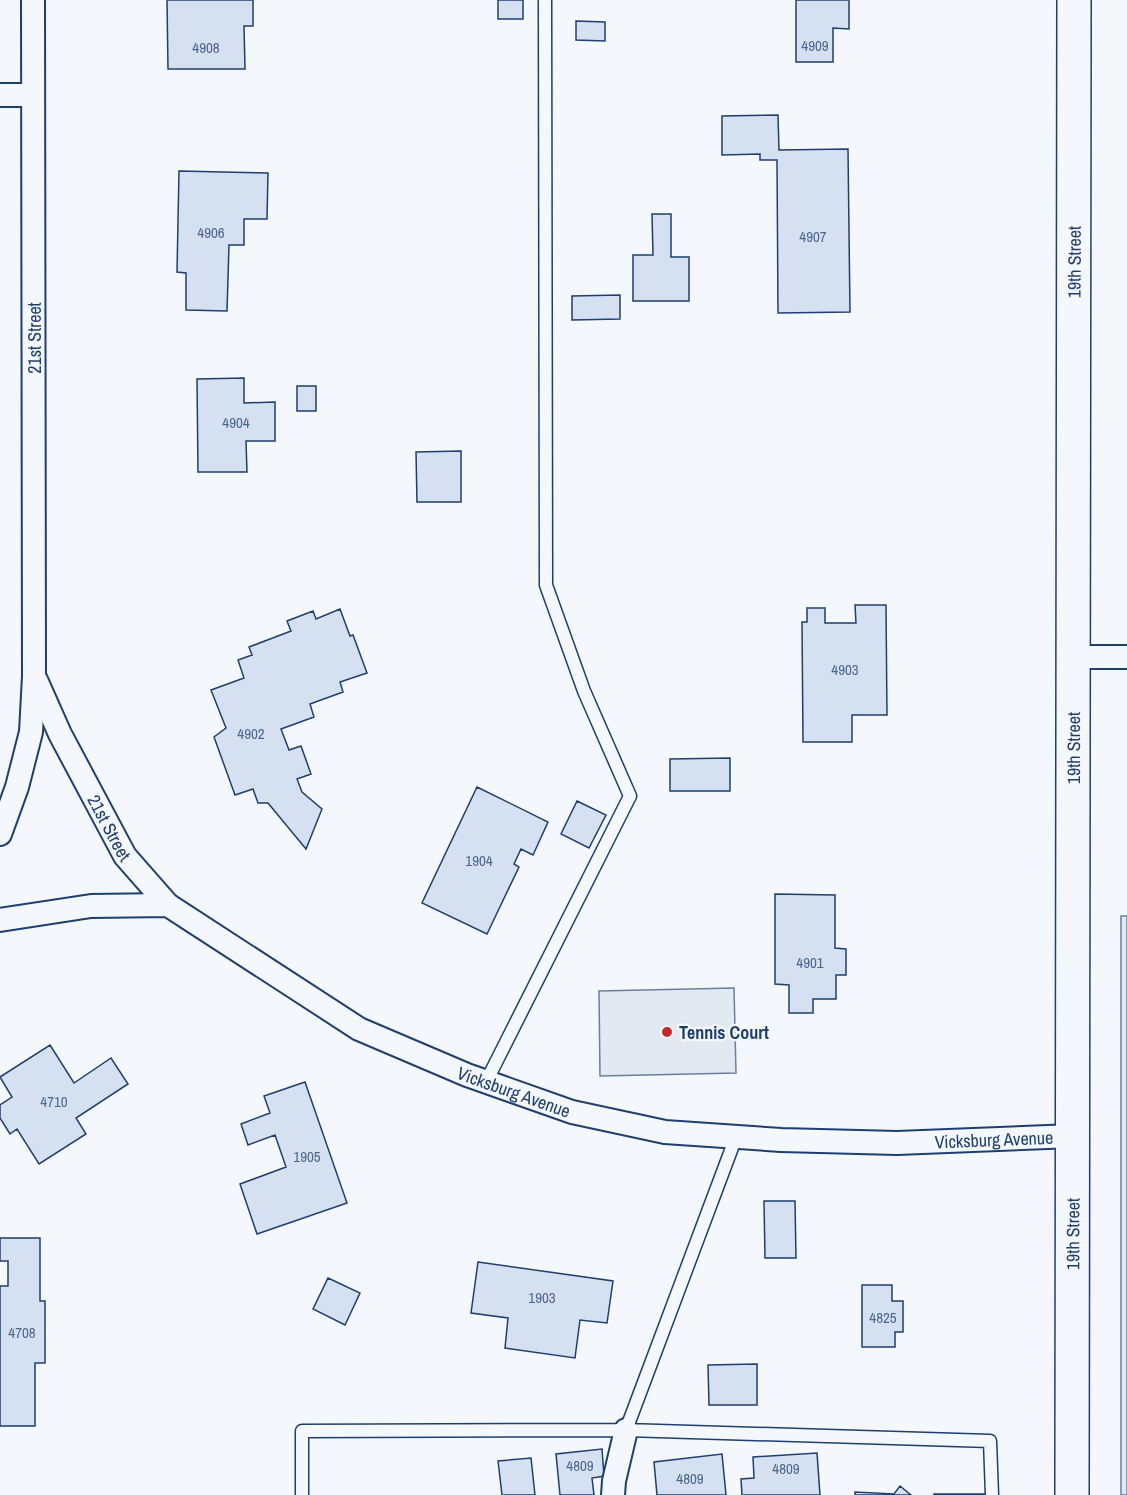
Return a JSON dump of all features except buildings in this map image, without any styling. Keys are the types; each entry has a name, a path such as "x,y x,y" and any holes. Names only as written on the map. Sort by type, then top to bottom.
{"main road":[{"name":"19th Street","path":"1072,1495 1074,0"}],"street":[{"name":"21st Street","path":"0,834 17,787 31,732 34,676 33,0"},
{"path":"0,95 33,95"},
{"path":"1073,657 1127,657"},
{"name":"21st Street","path":"34,676 60,734 125,856 168,905"},
{"path":"0,920 91,906 168,905"},
{"name":"Vicksburg Avenue","path":"168,905 359,1029 486,1082 572,1112 665,1132 781,1140 897,1143 1073,1136"},
{"path":"613,1495 626,1430"}],"lane":[{"path":"486,1082 630,796 584,691 546,585 545,0"},
{"path":"626,1430 736,1137"},
{"path":"302,1495 302,1431 626,1430 990,1440 992,1495"}],"shaded area":[{"path":"1121,916 1127,916 1127,1495 1121,1495"},
{"name":"Tennis Court","path":"734,988 736,1073 600,1076 599,991"}],"place":[{"name":"Tennis Court","path":"667,1032"}]}
